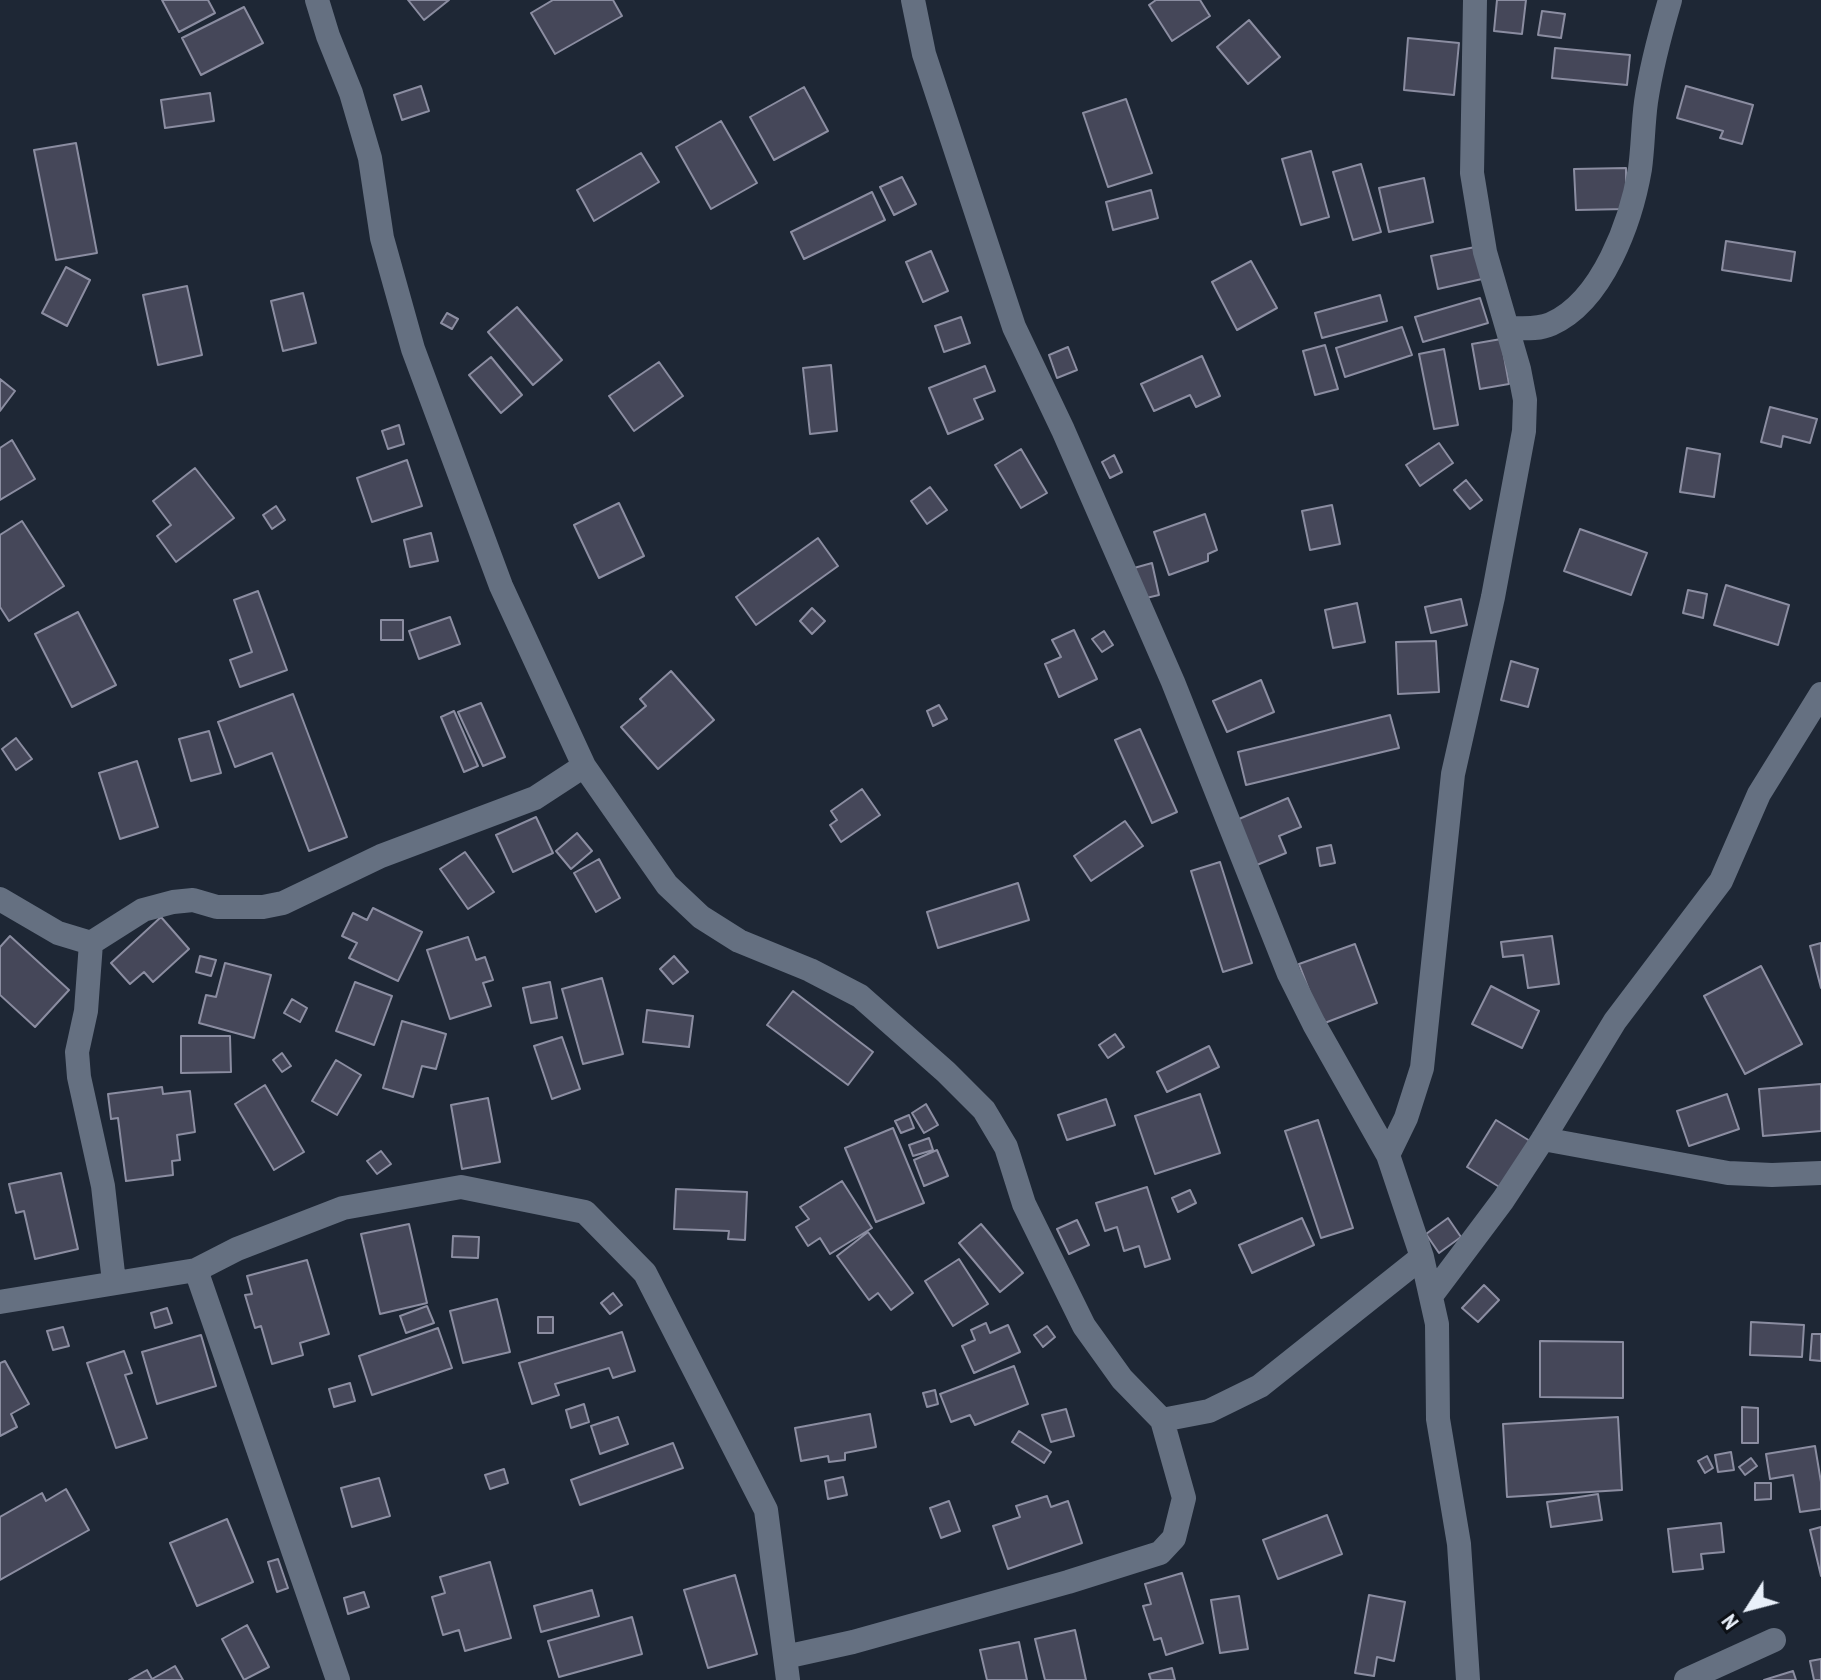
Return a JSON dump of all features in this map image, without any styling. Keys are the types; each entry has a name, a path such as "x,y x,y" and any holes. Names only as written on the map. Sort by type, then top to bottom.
{"street":[{"path":"0,1302 196,1270 237,1249 343,1208 461,1187 585,1212 645,1273 766,1510 786,1668 868,1638 1160,1553 1174,1538 1184,1498 1162,1420 1122,1379 1084,1326 1024,1204 1006,1147 984,1110 860,996 810,970 739,941 701,917 667,885 584,766 501,586 413,349 382,238 370,158 351,93 317,0"},
{"path":"913,0 924,54 1014,327 1063,430 1173,682 1289,974 1388,1155 1422,1257 1437,1324 1438,1419 1459,1544 1468,1680"},
{"path":"1388,1155 1406,1118 1422,1068 1453,774 1493,597 1524,431 1525,400 1485,252 1472,173 1475,0"},
{"path":"1508,328 1542,327 1564,316 1593,286 1618,245 1632,206 1640,169 1648,89 1670,0"},
{"path":"1431,1296 1503,1200 1615,1021 1721,881 1759,794 1821,694"},
{"path":"0,899 58,933 91,943 143,910 173,902 193,900 217,907 263,907 283,903 381,856 535,798 584,766"},
{"path":"91,943 86,1011 77,1052 79,1077 103,1186 114,1282"},
{"path":"1543,1139 1728,1173 1821,1173"},
{"path":"1162,1420 1209,1411 1260,1386 1422,1257"},
{"path":"196,1270 338,1680"},
{"path":"1686,1680 1774,1640"}],"building":[{"path":"162,0 208,0 215,13 179,32"},
{"path":"408,0 449,0 424,20"},
{"path":"553,0 613,0 622,16 555,54 531,13"},
{"path":"1156,0 1200,0 1210,16 1172,41 1149,5"},
{"path":"1497,0 1526,0 1522,34 1494,31"},
{"path":"244,7 263,43 201,75 182,38"},
{"path":"1542,11 1565,14 1561,38 1538,35"},
{"path":"1249,20 1280,57 1248,84 1217,47"},
{"path":"1408,38 1459,43 1454,95 1404,90"},
{"path":"1555,48 1630,55 1627,85 1552,78"},
{"path":"421,86 429,111 402,120 394,95"},
{"path":"1686,86 1753,105 1742,144 1720,138 1723,131 1677,118"},
{"path":"804,87 828,131 774,160 750,117"},
{"path":"210,93 214,121 165,128 161,100"},
{"path":"1126,99 1152,173 1108,187 1083,113"},
{"path":"721,121 757,183 711,209 676,147"},
{"path":"76,143 97,253 56,260 34,150"},
{"path":"1311,151 1329,217 1301,225 1282,159"},
{"path":"641,153 659,182 594,221 577,190"},
{"path":"1361,164 1381,232 1353,240 1333,172"},
{"path":"1626,168 1626,209 1576,210 1574,169"},
{"path":"902,177 916,204 894,215 880,187"},
{"path":"1424,178 1433,222 1389,232 1379,188"},
{"path":"1151,190 1158,218 1113,230 1106,202"},
{"path":"872,192 885,220 804,259 791,232"},
{"path":"1726,241 1795,252 1791,281 1722,270"},
{"path":"1475,247 1482,279 1438,289 1431,256"},
{"path":"931,251 948,291 923,302 906,262"},
{"path":"1251,261 1277,308 1237,330 1212,282"},
{"path":"66,267 90,280 67,326 42,313"},
{"path":"187,286 202,355 158,365 143,295"},
{"path":"303,293 316,343 283,351 271,301"},
{"path":"1380,295 1387,321 1322,338 1315,313"},
{"path":"1480,298 1488,323 1423,342 1415,317"},
{"path":"517,307 562,360 533,385 488,332"},
{"path":"447,313 458,319 452,329 441,323"},
{"path":"961,317 970,343 944,352 935,326"},
{"path":"1402,327 1412,355 1345,377 1336,348"},
{"path":"1501,339 1509,384 1480,389 1472,344"},
{"path":"1325,345 1338,389 1315,395 1303,351"},
{"path":"1068,347 1077,370 1057,378 1049,355"},
{"path":"1444,349 1458,425 1434,429 1419,354"},
{"path":"1202,356 1220,396 1196,407 1190,395 1154,411 1141,384"},
{"path":"491,357 522,395 501,413 469,375"},
{"path":"659,362 683,396 634,431 609,396"},
{"path":"831,365 837,431 810,434 803,368"},
{"path":"985,366 995,391 974,399 983,419 948,434 929,388"},
{"path":"0,379 15,391 0,411"},
{"path":"1770,407 1817,419 1810,443 1783,436 1781,447 1761,442"},
{"path":"399,425 404,444 388,449 382,431"},
{"path":"12,440 35,479 0,500 0,448"},
{"path":"1439,443 1453,463 1420,486 1406,465"},
{"path":"1687,448 1720,454 1714,497 1680,492"},
{"path":"1021,449 1047,493 1021,508 995,465"},
{"path":"1114,455 1122,472 1110,478 1102,462"},
{"path":"407,460 422,506 372,522 357,478"},
{"path":"195,468 234,518 176,562 157,536 171,525 153,501"},
{"path":"1466,480 1482,500 1470,509 1454,490"},
{"path":"930,487 947,510 927,524 911,501"},
{"path":"619,503 644,556 599,578 574,525"},
{"path":"1332,505 1340,544 1310,550 1302,511"},
{"path":"276,506 285,520 272,529 263,515"},
{"path":"1205,514 1217,550 1208,554 1208,561 1169,575 1154,532"},
{"path":"22,521 64,586 9,621 0,607 0,535"},
{"path":"1580,529 1647,553 1631,595 1564,571"},
{"path":"431,533 438,561 410,567 404,540"},
{"path":"818,538 838,566 756,625 736,597"},
{"path":"1152,563 1159,595 1142,599 1134,568"},
{"path":"1726,585 1789,605 1778,645 1714,625"},
{"path":"1688,590 1707,594 1703,618 1683,613"},
{"path":"258,591 287,670 240,687 230,660 252,652 234,600"},
{"path":"1461,599 1467,625 1431,633 1425,607"},
{"path":"1357,603 1365,642 1333,648 1325,610"},
{"path":"812,608 825,621 812,634 800,621"},
{"path":"78,612 116,685 72,707 35,634"},
{"path":"450,617 460,644 419,659 409,631"},
{"path":"381,620 403,620 403,640 381,640"},
{"path":"1074,630 1097,679 1059,697 1045,664 1061,657 1052,640"},
{"path":"1104,631 1113,645 1102,652 1092,639"},
{"path":"1436,641 1439,692 1398,694 1396,642"},
{"path":"1511,661 1538,669 1528,707 1501,700"},
{"path":"671,671 714,720 658,769 621,727 646,706 640,699"},
{"path":"1261,680 1274,712 1227,732 1213,701"},
{"path":"293,694 347,837 309,851 272,753 235,767 218,722"},
{"path":"481,703 505,757 483,766 458,712"},
{"path":"939,705 947,719 933,726 927,711"},
{"path":"454,711 478,766 464,772 441,717"},
{"path":"1390,715 1399,748 1246,785 1238,752"},
{"path":"1140,729 1177,812 1152,823 1115,740"},
{"path":"209,731 221,773 191,781 179,739"},
{"path":"16,738 32,759 16,770 2,749"},
{"path":"137,761 158,827 120,839 99,773"},
{"path":"862,789 880,815 841,842 830,825 837,820 831,811"},
{"path":"1288,798 1301,827 1279,836 1286,853 1252,867 1232,822"},
{"path":"536,817 553,853 513,872 496,835"},
{"path":"1125,821 1143,846 1091,881 1074,856"},
{"path":"577,833 592,851 571,869 556,851"},
{"path":"1331,845 1335,863 1320,866 1317,848"},
{"path":"465,852 494,892 468,909 440,869"},
{"path":"599,859 620,898 596,912 574,873"},
{"path":"1220,862 1252,963 1223,972 1191,871"},
{"path":"1018,883 1029,920 938,948 927,912"},
{"path":"373,908 422,932 398,981 349,958 357,943 342,936 353,913 367,920"},
{"path":"161,917 189,949 153,982 144,972 130,984 111,963"},
{"path":"10,936 69,990 35,1027 0,995 0,947"},
{"path":"1552,936 1559,984 1528,988 1523,955 1503,957 1501,942"},
{"path":"468,937 476,960 485,957 493,980 483,983 491,1006 450,1019 427,950"},
{"path":"1821,943 1821,988 1810,946"},
{"path":"1355,944 1377,1003 1322,1024 1299,964"},
{"path":"200,956 216,960 211,976 196,972"},
{"path":"674,956 688,972 673,984 660,969"},
{"path":"225,963 271,975 254,1038 199,1023 206,995 216,997"},
{"path":"1761,966 1802,1044 1745,1074 1704,996"},
{"path":"602,978 623,1054 583,1064 562,989"},
{"path":"355,982 392,996 374,1045 336,1031"},
{"path":"550,982 557,1018 531,1023 523,988"},
{"path":"1491,986 1539,1011 1522,1048 1472,1024"},
{"path":"793,991 873,1052 848,1085 767,1025"},
{"path":"292,999 307,1008 300,1022 284,1013"},
{"path":"647,1010 693,1016 689,1047 643,1042"},
{"path":"402,1021 446,1034 436,1069 422,1066 413,1097 383,1088"},
{"path":"1115,1034 1124,1047 1108,1058 1099,1045"},
{"path":"181,1036 230,1036 231,1072 181,1073"},
{"path":"562,1037 580,1089 552,1099 534,1046"},
{"path":"1209,1046 1219,1067 1167,1092 1157,1072"},
{"path":"282,1053 291,1066 282,1072 273,1060"},
{"path":"336,1060 361,1075 337,1115 312,1101"},
{"path":"1821,1084 1821,1131 1763,1136 1759,1089"},
{"path":"265,1085 304,1152 274,1170 235,1104"},
{"path":"162,1087 163,1094 190,1091 195,1132 177,1135 180,1160 172,1161 173,1175 126,1181 118,1118 111,1119 108,1094"},
{"path":"1200,1094 1220,1153 1155,1174 1135,1116"},
{"path":"1727,1094 1739,1129 1689,1146 1677,1111"},
{"path":"488,1098 500,1162 462,1169 451,1105"},
{"path":"1106,1099 1115,1125 1067,1140 1058,1115"},
{"path":"926,1104 938,1125 924,1133 912,1113"},
{"path":"909,1115 914,1128 901,1133 895,1121"},
{"path":"1318,1120 1353,1228 1321,1238 1285,1131"},
{"path":"1496,1120 1530,1141 1501,1188 1467,1167"},
{"path":"893,1128 924,1203 876,1222 845,1148"},
{"path":"929,1138 933,1150 913,1156 909,1145"},
{"path":"937,1150 948,1176 924,1186 914,1160"},
{"path":"381,1151 391,1164 377,1174 367,1161"},
{"path":"61,1173 78,1249 35,1259 24,1211 16,1213 9,1184"},
{"path":"842,1181 872,1228 830,1254 820,1238 808,1246 796,1227 809,1219 800,1207"},
{"path":"1147,1187 1170,1259 1145,1267 1139,1246 1124,1251 1117,1227 1105,1231 1096,1203"},
{"path":"676,1189 747,1192 745,1240 728,1239 729,1231 674,1229"},
{"path":"1190,1190 1196,1203 1178,1212 1172,1198"},
{"path":"1302,1218 1314,1245 1252,1273 1239,1245"},
{"path":"1448,1218 1461,1237 1439,1253 1426,1234"},
{"path":"1077,1220 1089,1245 1069,1254 1057,1229"},
{"path":"409,1224 427,1303 380,1314 361,1234"},
{"path":"981,1224 1023,1273 1000,1292 959,1243"},
{"path":"868,1232 913,1293 891,1310 878,1293 869,1300 837,1256"},
{"path":"453,1236 479,1237 478,1258 452,1257"},
{"path":"959,1259 988,1304 953,1326 925,1281"},
{"path":"307,1260 329,1334 300,1343 303,1355 272,1364 261,1326 255,1328 245,1295 252,1294 247,1276"},
{"path":"1484,1285 1499,1300 1478,1322 1462,1308"},
{"path":"613,1293 622,1305 610,1314 601,1303"},
{"path":"497,1299 510,1352 463,1363 450,1311"},
{"path":"427,1306 434,1323 406,1333 400,1316"},
{"path":"167,1308 172,1323 155,1328 151,1313"},
{"path":"538,1317 553,1317 553,1333 538,1333"},
{"path":"1751,1322 1804,1325 1802,1357 1750,1355"},
{"path":"986,1323 990,1333 1008,1325 1020,1352 974,1373 962,1346 975,1340 971,1330"},
{"path":"1047,1326 1055,1337 1043,1347 1034,1335"},
{"path":"63,1327 69,1346 53,1350 47,1331"},
{"path":"438,1328 452,1368 372,1395 359,1356"},
{"path":"622,1332 635,1371 613,1378 609,1368 555,1384 559,1395 532,1404 519,1363"},
{"path":"1812,1334 1821,1334 1821,1361 1810,1360"},
{"path":"201,1335 216,1386 157,1404 142,1352"},
{"path":"1540,1341 1623,1342 1623,1398 1540,1397"},
{"path":"124,1351 132,1373 125,1375 147,1438 116,1448 87,1363"},
{"path":"5,1361 29,1404 11,1414 17,1427 0,1436 0,1363"},
{"path":"1014,1366 1028,1404 975,1425 970,1415 951,1422 940,1394"},
{"path":"350,1383 355,1401 334,1407 329,1389"},
{"path":"935,1390 938,1404 927,1407 923,1393"},
{"path":"584,1404 589,1422 571,1428 566,1410"},
{"path":"1742,1407 1758,1408 1758,1443 1742,1443"},
{"path":"1066,1409 1074,1436 1051,1442 1042,1415"},
{"path":"870,1414 876,1447 845,1453 845,1460 829,1462 828,1456 801,1461 795,1428"},
{"path":"618,1417 628,1444 600,1454 591,1426"},
{"path":"1618,1417 1622,1490 1507,1497 1503,1424"},
{"path":"1019,1431 1051,1452 1044,1463 1012,1442"},
{"path":"673,1443 683,1468 580,1505 571,1480"},
{"path":"1815,1446 1821,1482 1821,1509 1800,1512 1793,1475 1770,1479 1766,1454"},
{"path":"1731,1452 1734,1470 1718,1472 1715,1455"},
{"path":"1707,1456 1713,1468 1705,1473 1698,1461"},
{"path":"1751,1458 1757,1466 1745,1475 1739,1467"},
{"path":"504,1469 508,1483 490,1489 485,1475"},
{"path":"843,1477 847,1495 828,1499 825,1481"},
{"path":"379,1478 390,1516 352,1527 341,1488"},
{"path":"1755,1483 1771,1483 1771,1499 1755,1500"},
{"path":"66,1489 89,1530 0,1580 0,1517 42,1493 46,1501"},
{"path":"1598,1494 1602,1520 1551,1527 1547,1502"},
{"path":"1047,1496 1051,1507 1068,1501 1082,1543 1008,1569 993,1526 1020,1517 1016,1506"},
{"path":"949,1501 960,1531 941,1538 930,1508"},
{"path":"1327,1515 1342,1554 1278,1579 1263,1540"},
{"path":"227,1519 253,1582 197,1606 170,1543"},
{"path":"1721,1523 1724,1552 1701,1554 1703,1569 1673,1572 1668,1529"},
{"path":"1821,1527 1821,1576 1810,1530"},
{"path":"278,1559 288,1588 277,1592 268,1562"},
{"path":"490,1562 511,1638 465,1651 459,1630 443,1635 432,1597 445,1593 440,1577"},
{"path":"1182,1573 1203,1643 1166,1655 1161,1638 1154,1640 1143,1606 1151,1604 1145,1584"},
{"path":"735,1575 757,1654 708,1668 684,1590"},
{"path":"592,1590 599,1616 541,1632 534,1606"},
{"path":"364,1592 369,1607 348,1614 344,1598"},
{"path":"1369,1595 1405,1602 1394,1661 1377,1657 1374,1676 1355,1673"},
{"path":"1239,1596 1248,1649 1220,1653 1211,1600"},
{"path":"632,1617 642,1654 559,1677 548,1641"},
{"path":"247,1625 269,1667 244,1680 222,1639"},
{"path":"1075,1630 1086,1680 1045,1680 1035,1639"},
{"path":"1019,1642 1027,1680 987,1680 980,1650"},
{"path":"1821,1659 1821,1680 1814,1680 1810,1661"},
{"path":"175,1666 183,1680 129,1680 147,1670 152,1679"},
{"path":"1172,1668 1175,1680 1151,1680 1149,1674"},
{"path":"1793,1671 1796,1680 1764,1680"}]}
